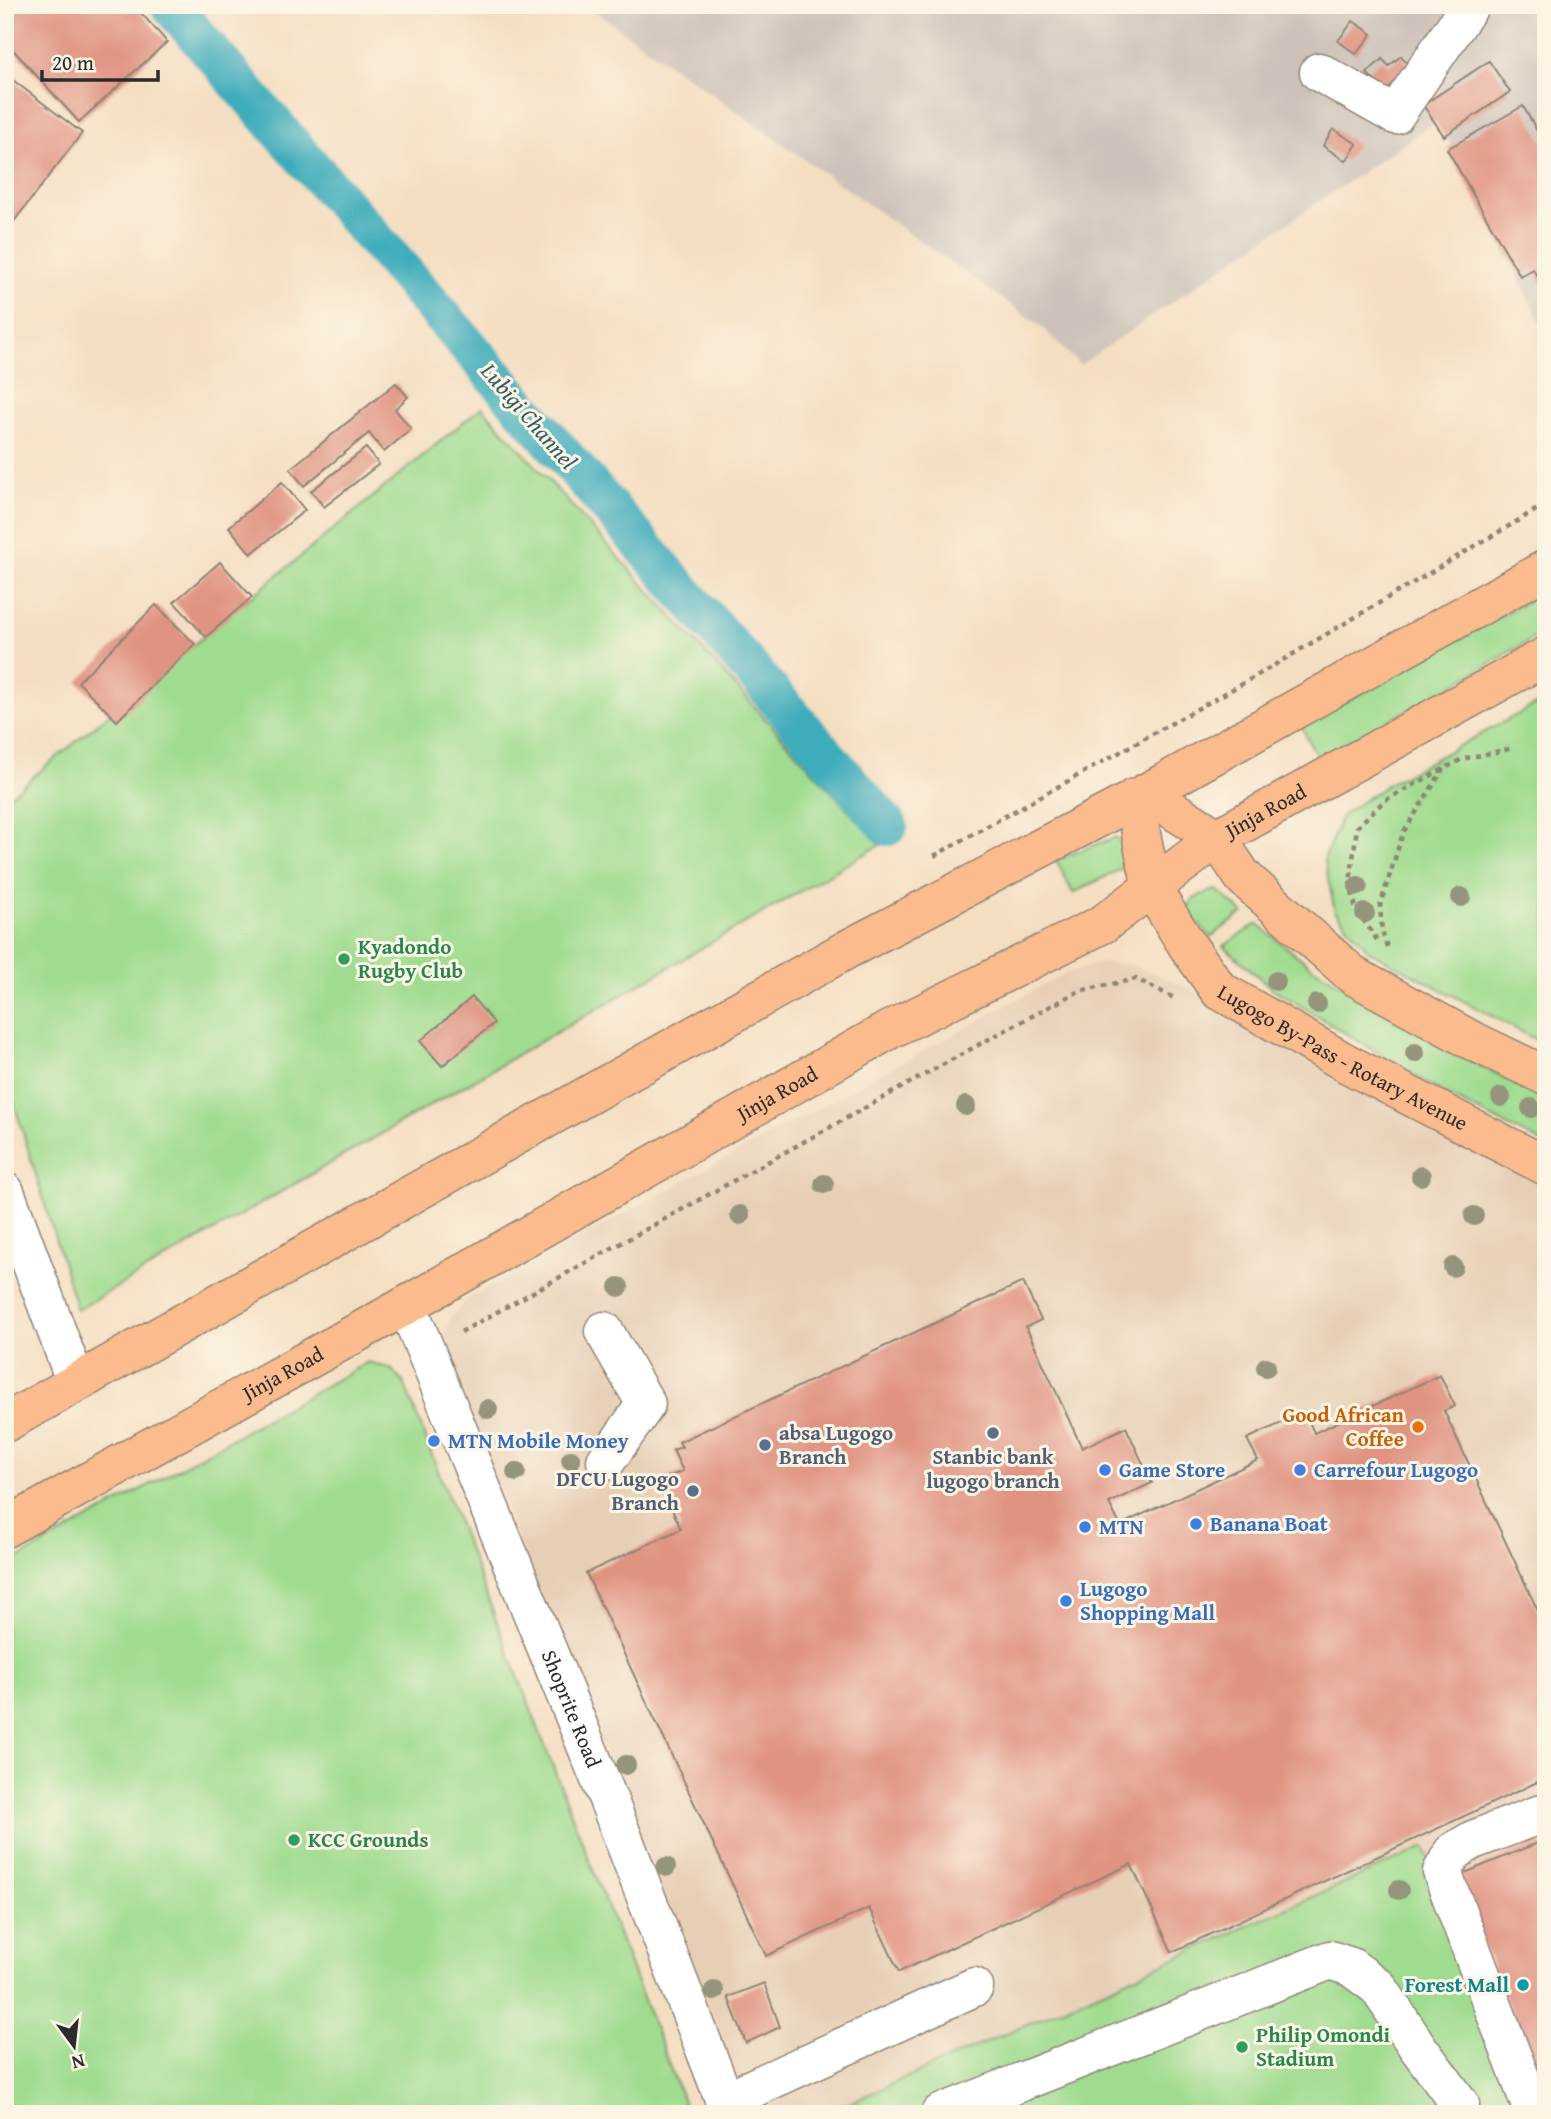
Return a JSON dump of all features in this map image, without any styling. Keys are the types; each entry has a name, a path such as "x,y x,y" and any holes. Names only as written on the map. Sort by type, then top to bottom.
{"main road":[{"path":"5,1423 848,949 1140,796 1546,569"},
{"name":"Jinja Road","path":"5,1528 407,1305 889,1030 1103,923 1217,838 1546,656"},
{"path":"1140,796 1217,838 1243,877 1354,976 1471,1040 1546,1076"},
{"name":"Lugogo By-Pass - Rotary Avenue","path":"1140,796 1152,889 1219,990 1348,1064 1546,1166"}],"street":[{"path":"1319,72 1395,115 1470,5"},
{"path":"5,1192 76,1383"},
{"name":"Shoprite Road","path":"407,1305 608,1799 728,2107"},
{"path":"604,1331 646,1404 606,1461"},
{"path":"1534,2114 1442,1872 1453,1852 1473,1840 1546,1812"},
{"path":"940,2114 1330,1960 1352,1966 1378,1987 1419,2049 1461,2104"},
{"path":"728,2107 974,1987"}],"path":[{"path":"1397,955 1376,939 1356,909 1350,883 1357,827 1384,801 1462,758 1514,748"},
{"path":"1387,947 1382,931 1380,906 1403,833 1445,768"},
{"path":"427,1351 1079,991 1136,979"}],"shaded area":[{"path":"586,5 1546,5 1546,332 1438,120 1080,365 1042,327"},
{"path":"1104,963 1130,964 1185,986 1546,1180 1546,2114 1525,2114 1425,1847 825,2114 752,2114 445,1361 444,1339 451,1317 466,1300 1068,972"}],"green space":[{"name":"Kyadondo Rugby Club","path":"482,407 880,845 77,1310 5,1073 5,800"},
{"path":"1546,591 1546,631 1425,701 1318,758 1301,726"},
{"path":"1546,699 1546,1045 1369,951 1335,911 1324,860 1342,815 1388,784"},
{"path":"1116,837 1125,851 1123,868 1073,893 1056,860"},
{"path":"1217,890 1243,913 1211,937 1186,911 1198,896"},
{"path":"1257,924 1312,967 1463,1057 1546,1099 1546,1145 1450,1097 1270,987 1224,946"},
{"name":"KCC Grounds","path":"368,1362 391,1369 404,1383 688,2114 5,2114 5,1566"},
{"path":"1425,1847 1525,2114 825,2114"}],"building":[{"path":"5,5 134,5 167,42 79,122 5,41"},
{"path":"1353,21 1372,34 1356,54 1338,41"},
{"path":"1401,56 1411,68 1385,92 1367,73 1382,59 1389,66"},
{"path":"1489,61 1510,92 1444,136 1423,105"},
{"path":"5,74 82,133 5,233"},
{"path":"1523,106 1546,147 1546,291 1533,269 1520,276 1447,149"},
{"path":"1333,129 1357,144 1346,161 1323,146"},
{"path":"396,383 408,397 395,409 411,429 384,452 369,433 304,486 290,469"},
{"path":"366,448 379,464 324,507 311,491"},
{"path":"282,482 305,510 251,554 229,527"},
{"path":"220,562 252,597 206,637 174,602"},
{"path":"156,605 195,644 117,721 78,682"},
{"path":"472,997 494,1023 442,1066 420,1041"},
{"name":"Lugogo Shopping Mall","path":"1023,1282 1041,1320 1026,1327 1082,1448 1126,1427 1152,1483 1109,1503 1120,1525 1258,1460 1247,1439 1305,1412 1314,1433 1440,1375 1455,1406 1444,1411 1546,1628 1546,1778 1172,1952 1131,1864 899,1972 869,1908 766,1956 586,1573 681,1529 659,1481 683,1471 673,1450 682,1447 679,1442"},
{"name":"Forest Mall","path":"1540,1842 1546,1855 1546,2093 1455,1877"},
{"path":"764,1983 780,2027 746,2043 728,1997"}],"waterway":[{"name":"Lubigi Channel","path":"170,5 888,826"}],"place":[{"name":"Kyadondo Rugby Club","path":"344,959"},
{"name":"Good African Coffee","path":"1418,1427"},
{"name":"Stanbic bank lugogo branch","path":"993,1433"},
{"name":"MTN Mobile Money","path":"434,1441"},
{"name":"absa Lugogo Branch","path":"765,1445"},
{"name":"Game Store","path":"1105,1470"},
{"name":"Carrefour Lugogo","path":"1300,1470"},
{"name":"DFCU Lugogo Branch","path":"693,1491"},
{"name":"Banana Boat","path":"1196,1524"},
{"name":"MTN","path":"1085,1527"},
{"name":"Lugogo Shopping Mall","path":"1066,1601"},
{"name":"KCC Grounds","path":"294,1840"},
{"name":"Forest Mall","path":"1523,1985"},
{"name":"Philip Omondi Stadium","path":"1242,2047"}]}
